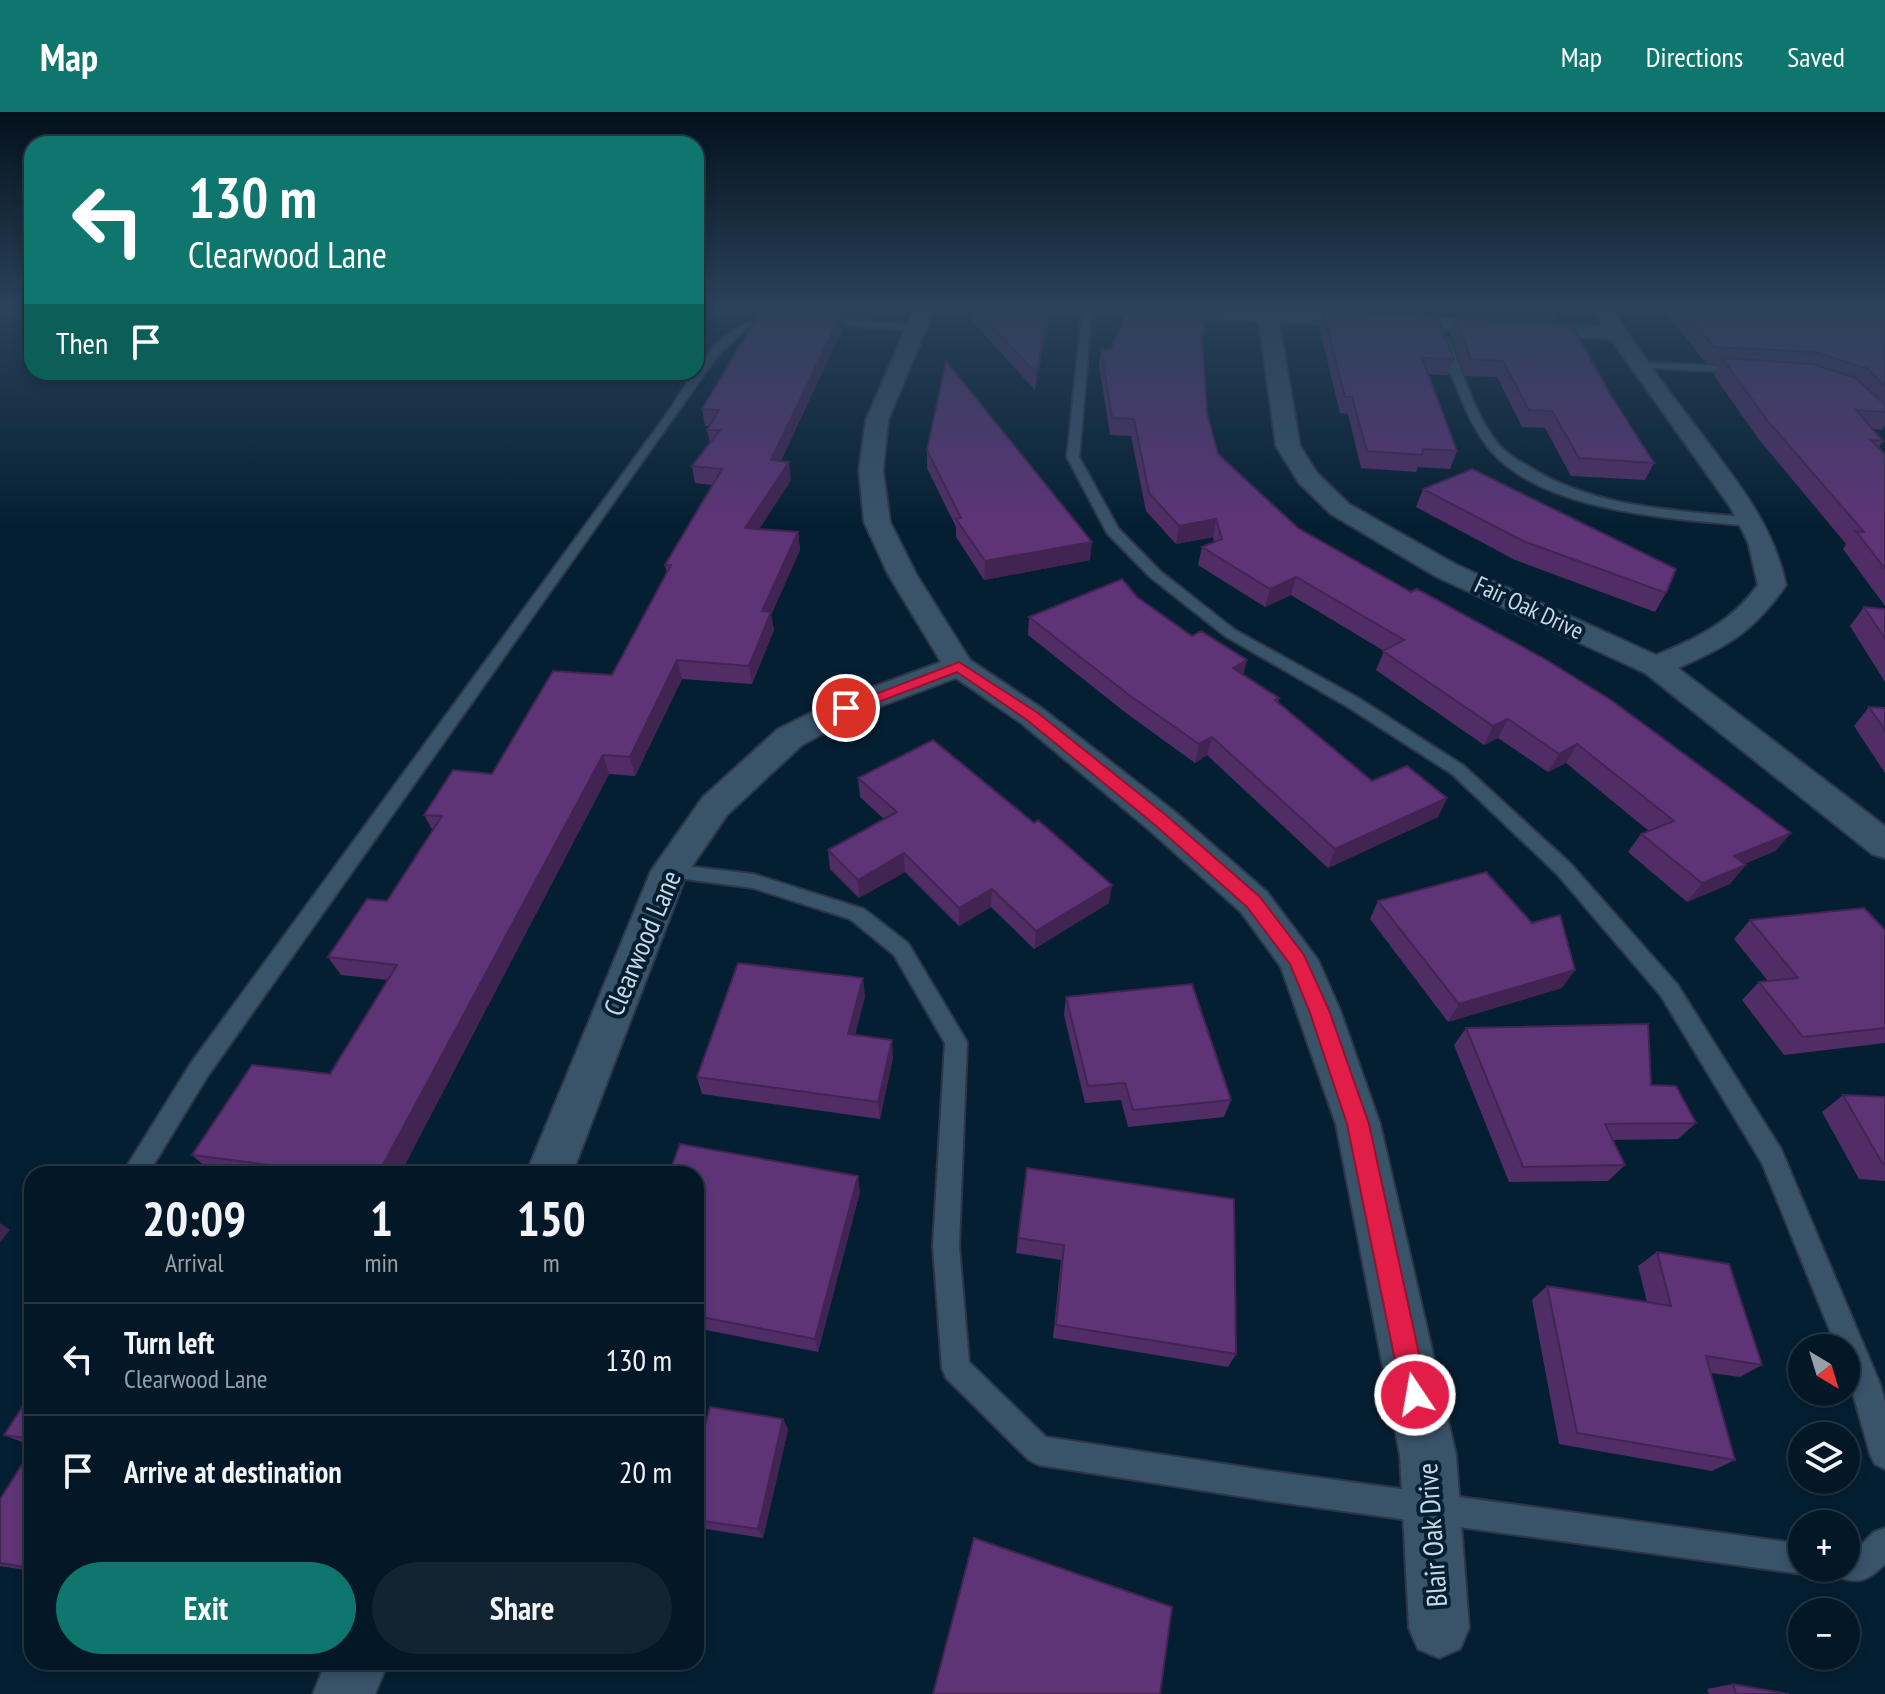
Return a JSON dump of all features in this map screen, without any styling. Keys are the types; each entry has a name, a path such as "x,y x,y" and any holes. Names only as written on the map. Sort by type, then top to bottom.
{"street":[{"name":"Blair Oak Drive","path":"894,379 877,420 871,470 877,522 902,574 959,666 1032,716 1161,820 1254,902 1298,960 1319,1010 1358,1124 1428,1455 1439,1628"},
{"name":"Fair Oak Drive","path":"1278,379 1288,446 1308,478 1340,509 1445,570 1656,666 1816,788 1885,845"},
{"path":"1647,379 1753,522 1767,551 1772,585 1757,608 1731,634 1656,666"},
{"name":"Clearwood Lane","path":"552,1166 669,871 715,806 790,737 846,708 959,666"},
{"path":"344,1694 354,1670"}],"lane":[{"path":"1080,379 1073,457 1112,530 1155,574 1230,633 1354,703 1458,770 1564,869 1669,990 1772,1157 1866,1384 1885,1454"},
{"path":"1460,379 1472,410 1497,451 1535,479 1583,498 1640,510 1753,522"},
{"path":"139,1166 199,1070 695,380"},
{"path":"669,871 753,881 857,914 901,949 956,1042 946,1246 956,1368 1039,1450 1431,1509 1788,1557"},
{"path":"1860,1567 1885,1543"}],"building":[{"path":"720,379 810,379 771,460 789,462 745,528 798,532 762,611 771,612 749,666 677,660 630,757 603,755 382,1166 269,1166 192,1155 252,1065 330,1074 397,965 328,957 367,899 387,901 442,816 424,815 453,770 492,774 553,671 612,675 671,565 665,565 722,469 692,466 720,430 707,430 719,410 702,409"},
{"path":"942,379 960,379 1092,542 985,561 956,519 961,518 927,450"},
{"path":"1106,379 1205,379 1207,413 1218,454 1298,528 1411,592 1417,589 1545,659 1611,700 1791,833 1734,856 1746,865 1702,883 1641,834 1674,821 1577,744 1559,754 1508,719 1493,726 1383,651 1404,640 1296,577 1270,589 1202,547 1222,539 1216,519 1179,526 1149,493 1134,419 1112,418"},
{"path":"1340,379 1430,379 1457,451 1423,449 1422,455 1367,451 1352,397 1345,397"},
{"path":"1512,379 1602,379 1654,463 1579,458 1552,411 1529,410"},
{"path":"1737,379 1857,379 1885,405 1885,412 1856,410 1883,441 1871,440 1885,454 1885,569 1856,531 1864,532 1767,420"},
{"path":"1472,469 1676,569 1666,593 1523,541 1423,489"},
{"path":"1122,579 1137,597 1192,636 1201,631 1247,660 1233,668 1279,698 1275,700 1372,781 1407,766 1447,798 1335,849 1212,737 1199,744 1129,695 1029,617"},
{"path":"1864,607 1885,609 1885,639"},
{"path":"1869,707 1885,708 1885,730"},
{"path":"933,740 1034,823 1038,820 1112,885 1036,931 992,889 959,908 904,853 858,880 828,850 897,812 858,778"},
{"path":"1486,872 1532,923 1560,915 1575,970 1459,1004 1378,901"},
{"path":"1864,908 1885,930 1885,1028 1803,1037 1759,982 1798,978 1750,920"},
{"path":"738,963 863,978 848,1034 892,1040 878,1102 697,1077"},
{"path":"1192,984 1231,1100 1133,1110 1125,1083 1088,1086 1066,997"},
{"path":"1648,1024 1651,1085 1676,1086 1696,1123 1605,1124 1625,1165 1523,1167 1466,1028"},
{"path":"1843,1095 1885,1097 1885,1164 1882,1163"},
{"path":"680,1144 858,1176 815,1339 704,1318 704,1166 672,1166"},
{"path":"1027,1168 1234,1199 1236,1354 1056,1325 1064,1245 1018,1238"},
{"path":"1657,1252 1729,1264 1762,1365 1706,1356 1735,1460 1577,1433 1547,1286 1671,1306"},
{"path":"24,1404 24,1438 4,1435"},
{"path":"710,1407 783,1419 758,1529 704,1521 704,1429"},
{"path":"24,1462 24,1567 0,1563 0,1499"},
{"path":"974,1538 1172,1607 1160,1694 933,1694"},
{"path":"1733,1684 1789,1694 1736,1694"}],"route":[{"path":"846,708 959,666 1032,716 1161,820 1254,902 1298,960 1319,1010 1358,1124 1415,1395"}]}
